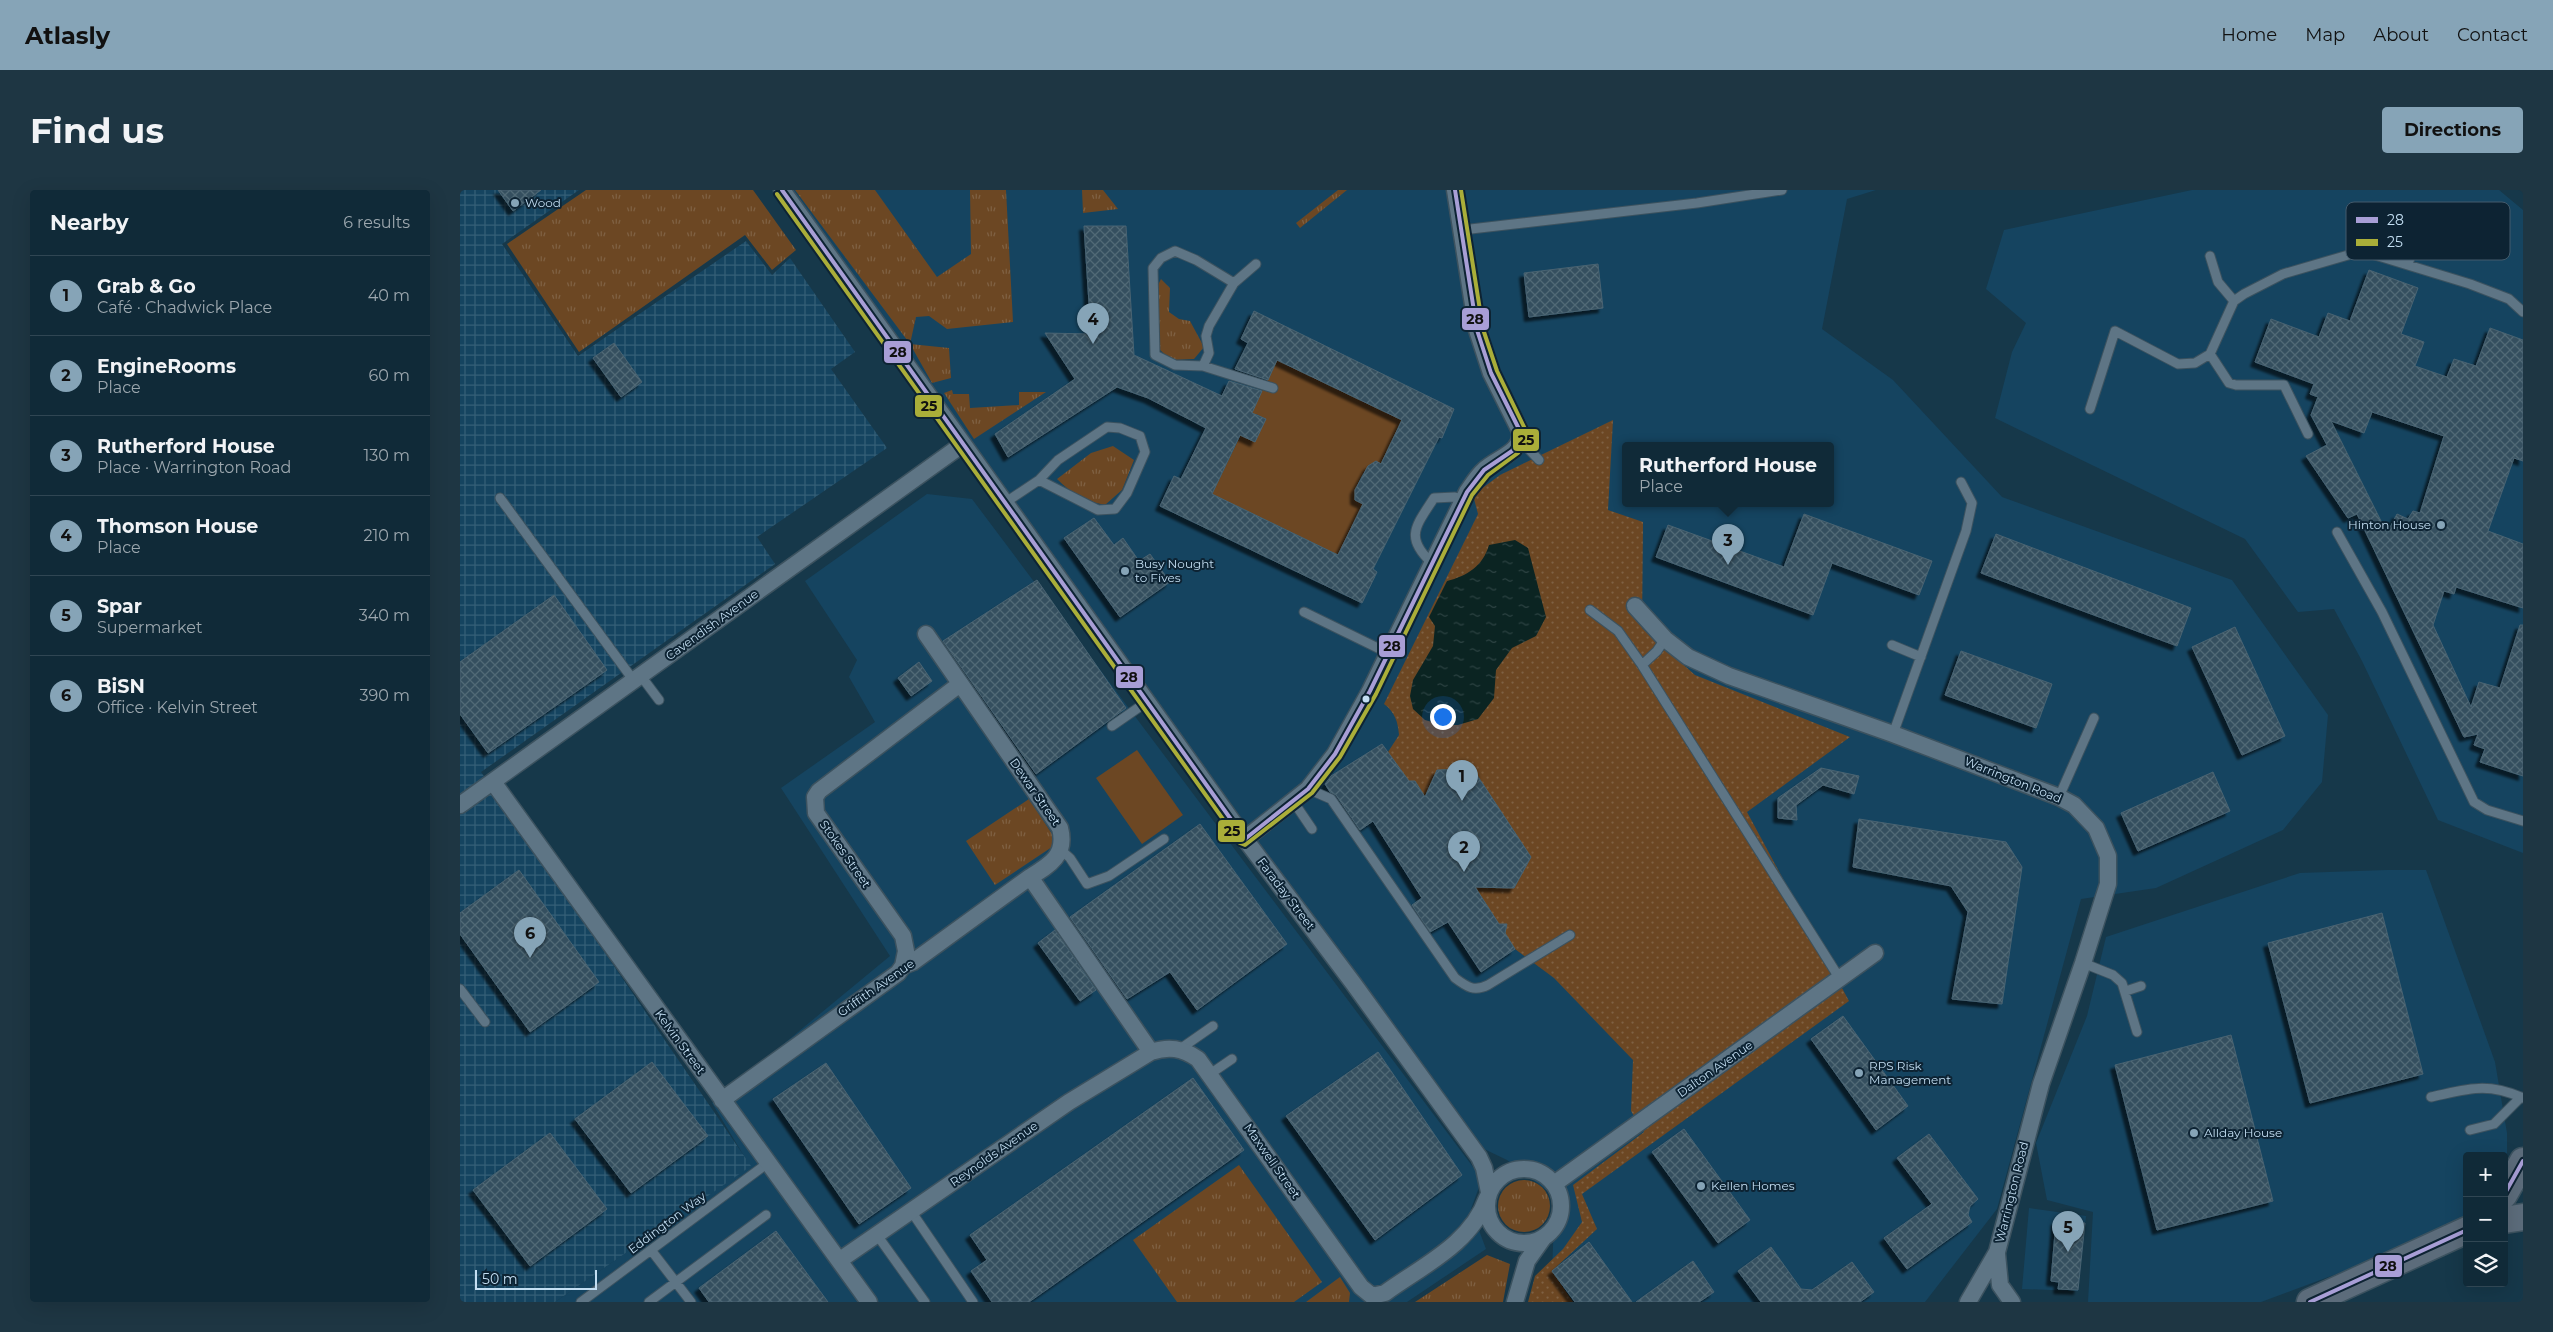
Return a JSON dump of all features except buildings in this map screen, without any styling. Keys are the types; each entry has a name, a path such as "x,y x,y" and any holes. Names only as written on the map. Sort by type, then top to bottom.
{"main road":[{"path":"2508,1188 2523,1161"},
{"path":"2508,1219 2523,1217"},
{"path":"2310,1302 2463,1232"}],"street":[{"name":"Faraday Street","path":"782,190 1245,839 1354,983 1479,1157 1484,1168 1488,1195"},
{"path":"1245,839 1308,789 1335,754 1370,691 1463,500 1484,470 1512,451 1520,440 1520,431 1492,373 1477,330 1455,190"},
{"name":"Cavendish Avenue","path":"460,805 963,444"},
{"name":"Warrington Road","path":"1635,606 1665,639 1688,657 1729,676 1894,734 2059,797 2074,805 2091,822 2104,843 2108,856 2108,884 2084,963 2041,1084 1997,1252 1997,1271 2000,1285 2012,1302"},
{"name":"Dewar Street","path":"926,634 1056,821 1062,835 1060,850"},
{"name":"Stokes Street","path":"904,966 906,951 903,936 816,813 815,797 819,791 960,684"},
{"name":"Kelvin Street","path":"493,782 869,1302"},
{"path":"1060,850 1054,861 1030,877 1092,970 1151,1052 1161,1048 1180,1049"},
{"name":"Griffith Avenue","path":"722,1100 898,973 904,966 913,962 1030,877"},
{"name":"Dalton Avenue","path":"1554,1184 1875,953"},
{"name":"Maxwell Street","path":"1180,1049 1198,1059 1210,1074 1370,1299 1385,1293 1462,1238 1481,1214 1488,1195"},
{"name":"Reynolds Avenue","path":"840,1260 1069,1102 1151,1052"},
{"path":"1479,1157 1515,1170 1537,1171 1546,1176 1559,1193 1561,1213 1552,1231 1535,1248 1522,1273 1515,1302"},
{"path":"1515,1170 1499,1178 1488,1195 1489,1220 1518,1260 1522,1273"},
{"name":"Maxwell Street","path":"1462,1238 1487,1235 1503,1237"},
{"path":"1503,1237 1524,1244 1544,1237"},
{"name":"Warrington Road","path":"1968,1302 1997,1252"}],"lane":[{"path":"1462,230 1749,196 1782,190"},
{"path":"1234,283 1196,260 1175,251 1161,258 1153,268 1155,355 1175,365 1203,366 1273,388"},
{"path":"2210,256 2218,282 2234,301"},
{"path":"2090,409 2115,331 2178,364 2195,363 2210,354 2234,301 2283,274 2346,256"},
{"path":"2392,260 2470,284 2508,299 2523,312"},
{"path":"2408,265 2409,260"},
{"path":"1203,366 1210,353 1206,336 1209,326 1234,283 1256,264"},
{"path":"2210,354 2229,383 2236,385 2284,385 2308,434"},
{"path":"1006,502 1039,480 1058,460 1107,427 1120,428 1140,436 1144,446 1145,452 1127,492 1115,509 1098,510 1039,480"},
{"path":"1520,440 1539,460"},
{"path":"1894,734 1966,531 1972,503 1961,482"},
{"path":"1432,563 1421,553 1415,542 1414,532 1434,498 1455,497 1463,500"},
{"path":"500,498 638,678 659,700"},
{"path":"2337,532 2382,612 2474,802 2487,810 2523,821"},
{"path":"1590,610 1618,631 1642,665 1840,979"},
{"path":"1304,612 1388,653"},
{"path":"1642,665 1657,651 1665,639"},
{"path":"1892,645 1921,657"},
{"path":"1112,726 1148,701"},
{"path":"2059,797 2094,718"},
{"path":"1308,789 1331,799 1455,978 1468,988 1478,990 1488,985 1570,935"},
{"path":"1293,801 1312,829"},
{"path":"1060,850 1070,858 1087,884 1109,876 1164,839"},
{"path":"2084,963 2113,975 2126,991 2137,1032"},
{"path":"2126,991 2141,986"},
{"path":"460,990 485,1022"},
{"path":"1180,1049 1213,1026"},
{"path":"1210,1074 1232,1059"},
{"path":"2431,1097 2477,1087 2497,1089 2522,1099 2494,1124 2470,1130"},
{"name":"Eddington Way","path":"581,1302 768,1163"},
{"path":"911,1211 973,1302"},
{"path":"649,1302 766,1215"},
{"path":"877,1235 925,1302"},
{"path":"651,1250 691,1302"}],"shaded area":[{"path":"460,190 579,190 502,244 578,356 746,241 772,275 790,258 855,352 831,369 887,448 757,537 775,564 481,772 751,1166 555,1302 460,1302"},
{"path":"789,190 1876,190 1847,199 1822,329 1893,380 2002,497 2232,580 2328,715 2322,782 2283,830 2156,888 2081,899 1997,1209 1925,1302 1575,1302 1552,1271 1555,1197 1507,1160 1480,1147 1058,565 912,356"},
{"path":"2192,190 2499,190 2523,210 2523,853 2438,820 2362,661 2334,609 2298,612 2245,539 1995,418 2012,352 2026,323 1986,289 2004,230"},
{"path":"927,494 972,499 1482,1179 1471,1209 1486,1249 1407,1302 555,1302 750,1166 712,1103 890,956 781,788 875,722 849,677 857,660 805,581"},
{"path":"2426,870 2495,1062 2507,1133 2507,1152 2463,1152 2463,1221 2350,1269 2261,1302 2088,1302 2093,1212 2047,1200 2036,1143 2087,1016 2106,937 2300,873"},
{"path":"2029,1208 2086,1216 2078,1291 2022,1289"}],"green space":[{"path":"586,190 753,190 796,250 772,270 745,235 579,352 507,244"},
{"path":"795,190 875,190 937,277 971,254 970,190 1006,190 1013,322 947,329 929,316 916,317 910,344"},
{"path":"1082,190 1103,190 1118,209 1083,213"},
{"path":"1338,190 1347,190 1300,228 1296,223"},
{"path":"1161,279 1170,288 1169,312 1179,319 1190,321 1204,347 1194,359 1171,360 1159,349 1157,287"},
{"path":"910,344 949,348 951,378 932,383"},
{"path":"1277,360 1402,420 1381,464 1376,461 1371,464 1361,478 1356,489 1355,500 1363,504 1338,555 1212,494 1247,422 1266,419 1256,414 1253,419 1249,418"},
{"path":"952,390 953,394 969,394 970,408 1019,405 1019,392 1046,392 974,439 944,393"},
{"path":"1613,420 1608,510 1643,522 1642,628 1695,675 1850,737 1747,812 1849,1001 1582,1194 1597,1229 1552,1271 1573,1302 1528,1302 1535,1276 1563,1249 1582,1222 1573,1185 1644,1132 1631,1111 1633,1060 1554,978 1515,949 1505,934 1507,924 1499,924 1475,887 1514,888 1531,857 1473,769 1437,770 1425,797 1415,781 1409,782 1388,752 1399,735 1395,718 1391,710 1384,704 1478,514 1473,495 1500,475"},
{"path":"1113,446 1134,460 1122,490 1105,505 1079,496 1057,479 1091,453"},
{"path":"1137,750 1183,815 1142,844 1096,778"},
{"path":"1029,799 1058,843 995,885 966,841"},
{"path":"1239,1165 1322,1282 1294,1302 1177,1302 1133,1240"},
{"path":"1524,1180 1534,1182 1542,1188 1548,1196 1550,1206 1548,1216 1542,1224 1534,1230 1524,1232 1514,1230 1506,1224 1500,1216 1498,1206 1500,1196 1506,1188 1514,1182"},
{"path":"1487,1255 1510,1264 1503,1302 1415,1302"},
{"path":"1340,1277 1350,1293 1349,1302 1306,1302"}],"water":[{"path":"1515,540 1528,548 1546,617 1536,636 1512,648 1496,670 1494,698 1478,719 1458,725 1442,725 1425,720 1413,709 1410,696 1413,680 1433,646 1435,626 1429,617 1447,581 1473,569 1483,559 1489,545"}],"transit line":[{"name":"28","path":"782,190 1245,839"},
{"name":"28","path":"1455,190 1477,330 1491,373 1520,431 1520,440"},
{"name":"25","path":"777,194 1240,843 1245,845 1312,793 1340,757 1376,694 1472,495 1488,475 1518,453 1526,440 1526,431 1497,371 1483,329 1461,190"},
{"name":"28","path":"1245,839 1308,789 1335,754 1370,691 1467,492 1484,470 1512,451 1520,440"},
{"name":"28","path":"2508,1188 2523,1161"},
{"name":"28","path":"2310,1302 2463,1232"}],"place":[{"name":"Wood","path":"515,203"},
{"name":"Thomson House","path":"1093,344"},
{"name":"Hinton House","path":"2441,525"},
{"name":"Rutherford House","path":"1728,565"},
{"name":"Busy Nought to Fives","path":"1125,571"},
{"name":"Grab & Go","path":"1462,801"},
{"name":"EngineRooms","path":"1464,872"},
{"name":"BiSN","path":"530,958"},
{"name":"RPS Risk Management","path":"1859,1073"},
{"name":"Allday House","path":"2194,1133"},
{"name":"Kellen Homes","path":"1701,1186"},
{"name":"Spar","path":"2068,1252"}]}
